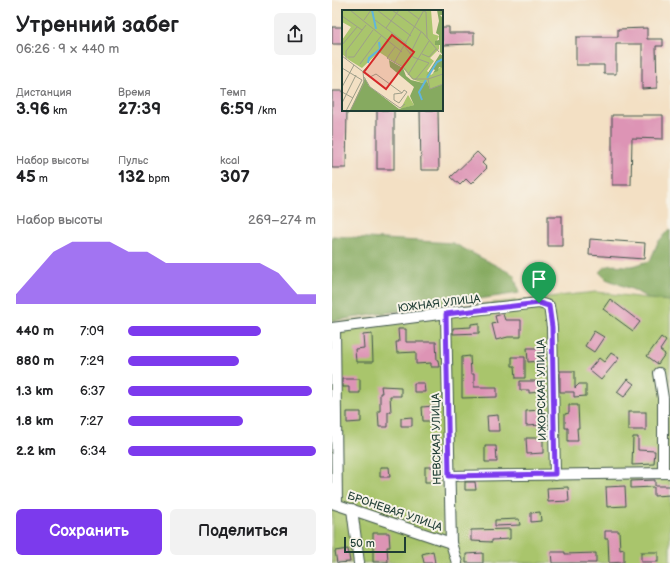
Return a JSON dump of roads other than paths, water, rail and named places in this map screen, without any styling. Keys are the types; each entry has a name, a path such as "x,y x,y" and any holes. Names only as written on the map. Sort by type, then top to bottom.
{"street":[{"name":"ЮЖНАЯ УЛИЦА","path":"333,328 539,303 549,306"},
{"name":"ИЖОРСКАЯ УЛИЦА","path":"549,306 552,327 555,474"},
{"name":"НЕВСКАЯ УЛИЦА","path":"446,314 451,543 457,563"},
{"path":"333,328 335,503"},
{"path":"449,476 667,473 663,398 659,373"},
{"name":"БРОНЕВАЯ УЛИЦА","path":"335,503 451,543"},
{"path":"352,509 359,563"}]}
